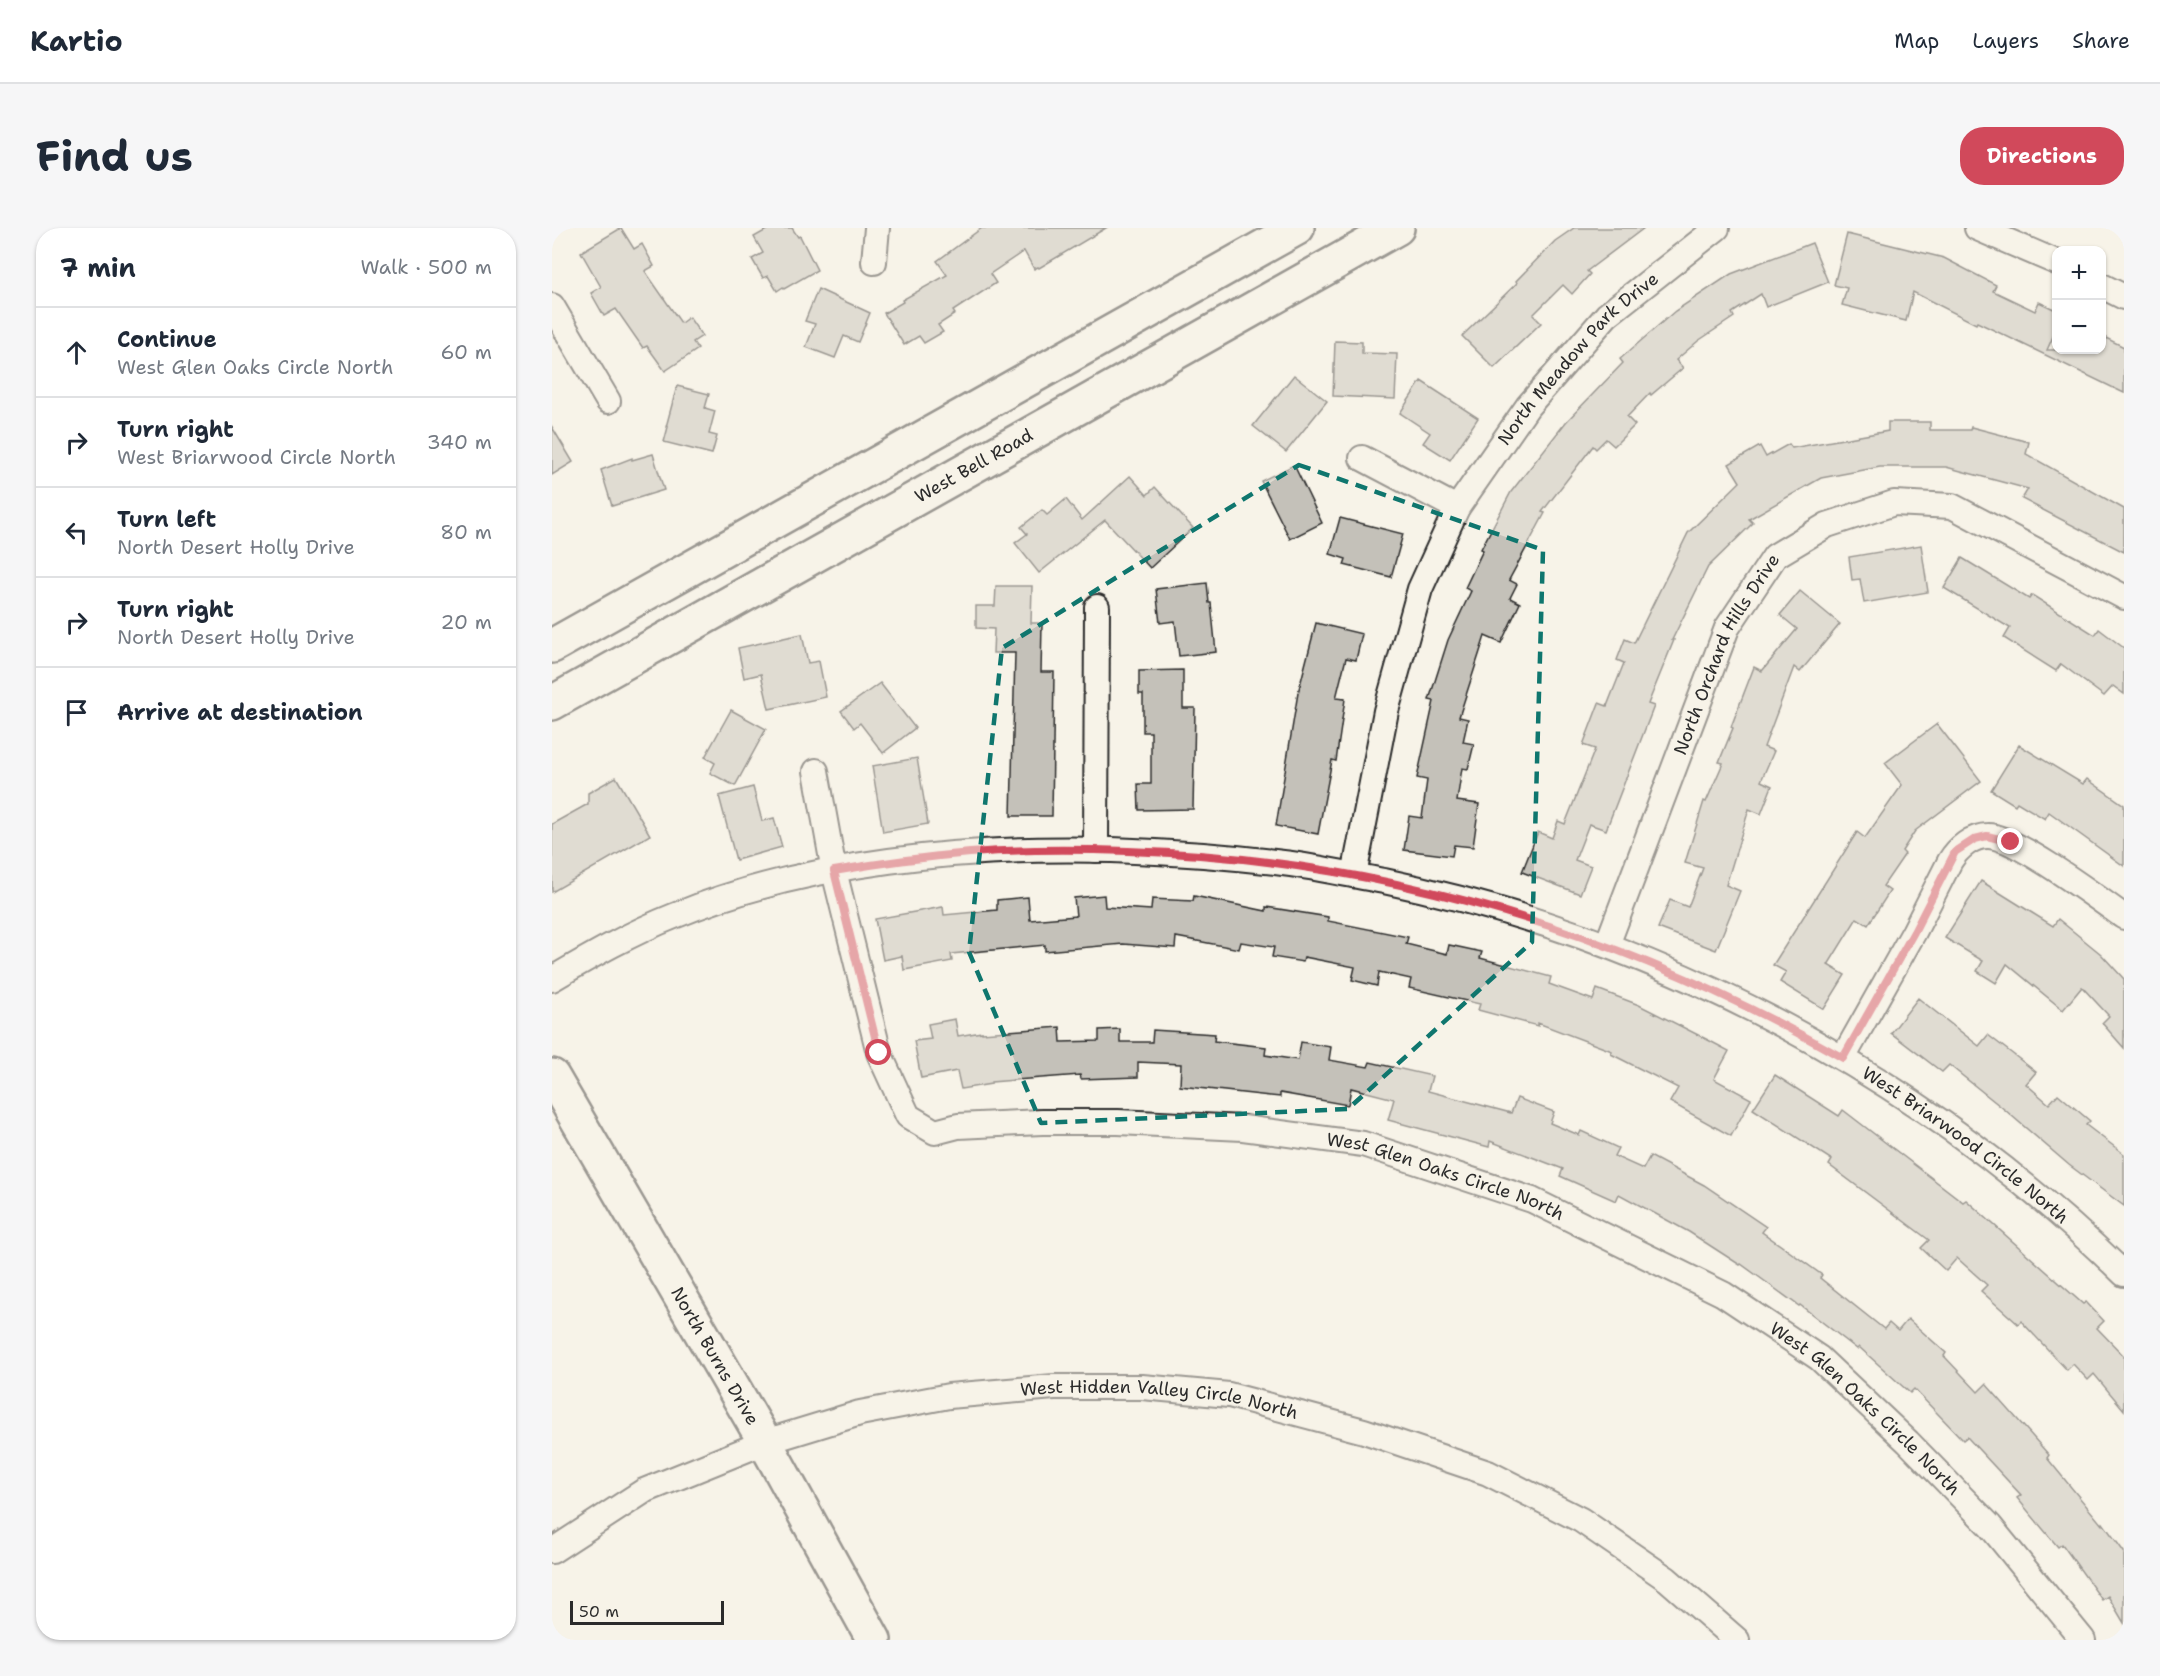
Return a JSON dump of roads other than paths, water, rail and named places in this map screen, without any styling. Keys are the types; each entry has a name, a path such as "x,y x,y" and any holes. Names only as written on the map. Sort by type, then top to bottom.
{"main road":[{"path":"552,646 1297,228"},
{"name":"West Bell Road","path":"552,703 1397,228"},
{"name":"North Burns Drive","path":"552,1076 765,1442 874,1640"}],"street":[{"path":"873,262 877,228"},
{"name":"North Meadow Park Drive","path":"1354,875 1386,711 1420,589 1457,508 1528,406 1607,315 1717,228"},
{"path":"1977,228 2052,260"},
{"path":"2106,288 2124,297"},
{"path":"552,306 608,401"},
{"path":"1362,458 1457,508"},
{"name":"North Orchard Hills Drive","path":"1606,945 1727,628 1775,556 1827,525 1894,503 1953,506 2124,597"},
{"path":"1096,850 1097,607"},
{"name":"West Glen Oaks Circle North","path":"816,771 834,871 879,1053 908,1116 935,1132 958,1126 1030,1122 1118,1122 1243,1128 1363,1144 1532,1200 1723,1294 1819,1358 1908,1442 1990,1526 2083,1640"},
{"path":"1843,1058 1914,932 1950,861 1964,845 1975,839 1987,836 2011,842 2124,917"},
{"name":"West Briarwood Circle North","path":"552,979 627,937 674,915 714,901 772,884 897,861 972,853 1096,850 1225,856 1354,875 1485,905 1606,945 1726,995 1786,1025 1900,1094 1992,1160 2043,1199 2124,1274"},
{"name":"West Hidden Valley Circle North","path":"552,1551 644,1491 765,1442 860,1413 949,1396 1054,1387 1142,1388 1229,1395 1364,1431 1488,1473 1581,1520 1667,1579 1737,1640"}]}
